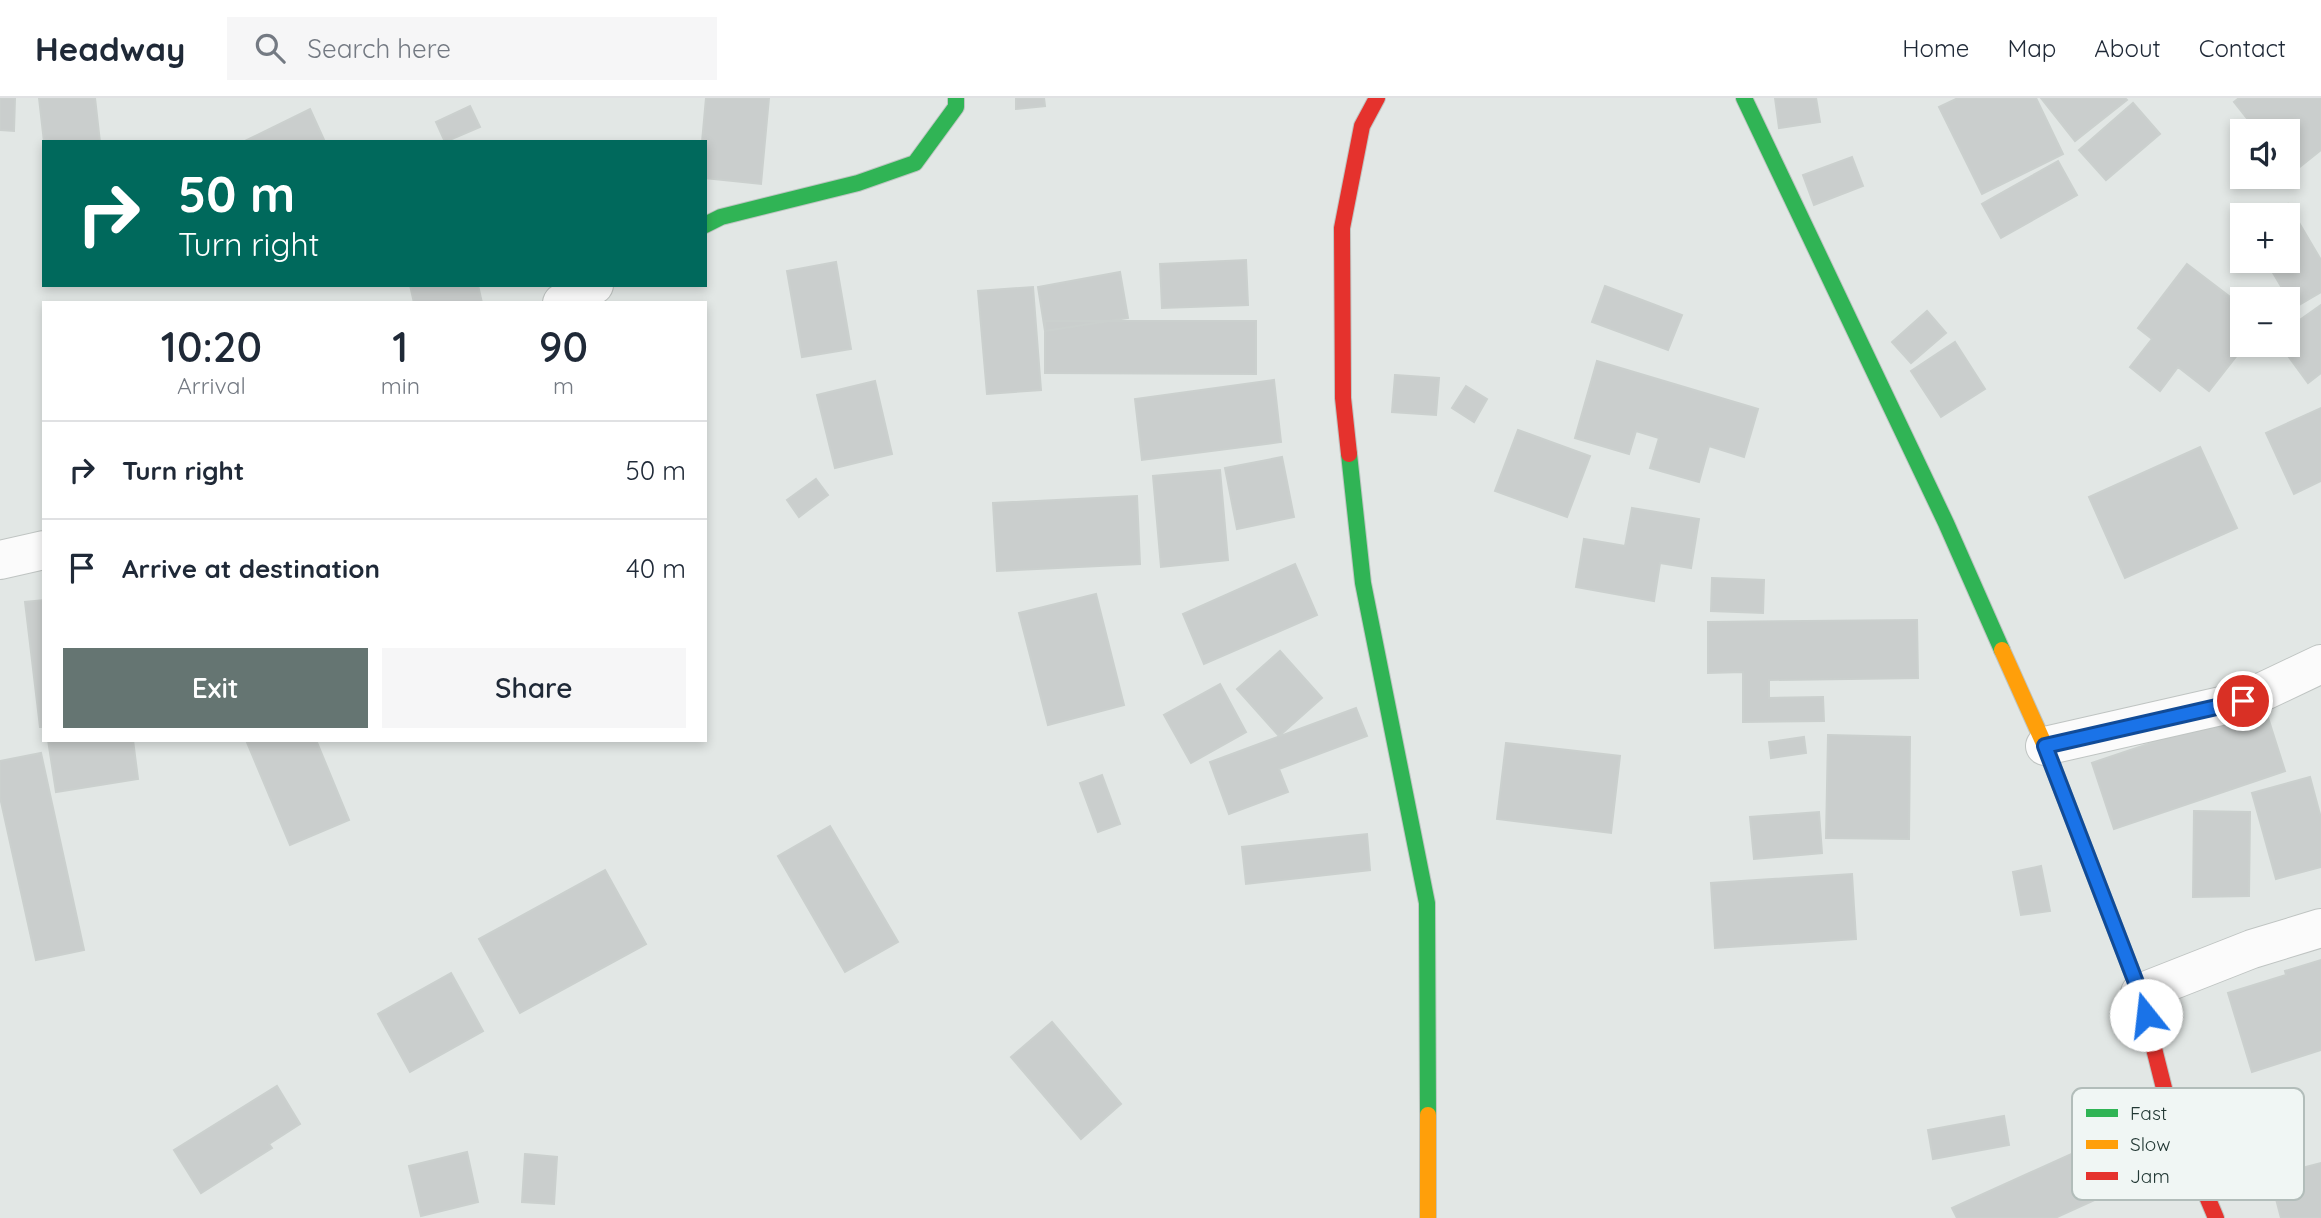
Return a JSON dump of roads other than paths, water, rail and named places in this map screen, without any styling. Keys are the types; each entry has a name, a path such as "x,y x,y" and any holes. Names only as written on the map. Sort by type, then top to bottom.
{"street":[{"path":"707,224 721,217 858,183 915,163 956,107 956,98"},
{"path":"1377,98 1362,126 1342,228 1342,398 1363,583 1427,904 1428,1218"},
{"path":"1744,98 1946,523 2045,746 2140,993 2164,1088"},
{"path":"566,301 590,287"},
{"path":"0,560 42,550"},
{"path":"2045,746 2243,701 2321,664"},
{"path":"2140,993 2252,949 2321,928"},
{"path":"2208,1200 2216,1218"}]}
